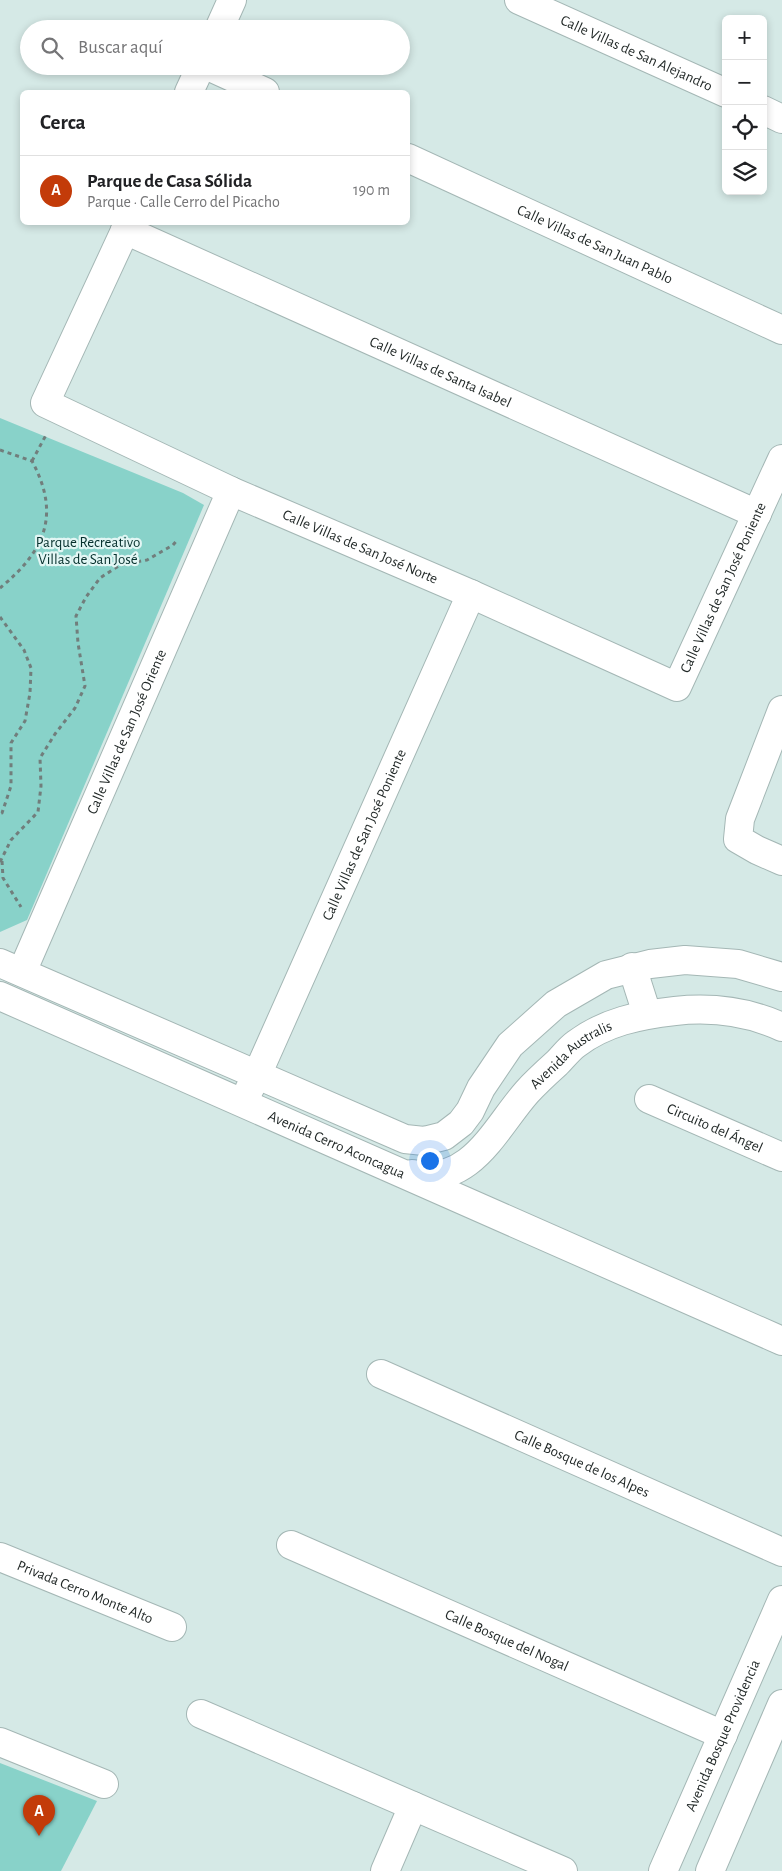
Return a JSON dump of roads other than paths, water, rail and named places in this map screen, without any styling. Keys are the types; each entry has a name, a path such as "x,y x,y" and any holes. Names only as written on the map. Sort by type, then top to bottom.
{"street":[{"path":"223,20 232,0"},
{"name":"Calle Villas de San Alejandro","path":"519,0 722,91"},
{"path":"190,90 197,75"},
{"path":"228,75 261,90"},
{"path":"767,112 782,119"},
{"name":"Calle Villas de San Juan Pablo","path":"410,159 782,330"},
{"name":"Calle Villas de San José Norte","path":"127,226 44,403 231,491 471,594 677,687"},
{"name":"Calle Villas de Santa Isabel","path":"127,226 757,514"},
{"name":"Calle Villas de San José Poniente","path":"677,687 782,459"},
{"name":"Calle Villas de San José Oriente","path":"11,967 44,922 231,491"},
{"name":"Calle Villas de San José Poniente","path":"242,1102 257,1075 471,594"},
{"path":"782,710 740,819 738,839 782,861"},
{"path":"484,1209 444,1136 461,1123 470,1111 481,1088 510,1045 556,1004 606,975 632,967 684,960 738,964 782,977"},
{"name":"Avenida Cerro Aconcagua","path":"11,967 404,1139 424,1141 444,1136"},
{"path":"632,967 647,1014"},
{"name":"Avenida Cerro Aconcagua","path":"0,996 782,1341"},
{"name":"Avenida Australis","path":"395,1170 433,1177 471,1160 487,1144 527,1092 575,1044 611,1023 647,1014 691,1009 721,1010 761,1017 782,1027"},
{"path":"144,1060 159,1032"},
{"name":"Circuito del Ángel","path":"649,1099 782,1157"},
{"name":"Calle Bosque de los Alpes","path":"381,1374 782,1552"},
{"name":"Calle Bosque del Nogal","path":"291,1545 723,1735"},
{"name":"Privada Cerro Monte Alto","path":"0,1557 172,1627"},
{"name":"Avenida Bosque Providencia","path":"663,1871 782,1600"},
{"path":"710,1871 772,1756 782,1704"},
{"path":"201,1714 563,1871"},
{"path":"0,1742 104,1784"},
{"path":"385,1871 413,1806"}],"place":[{"name":"Parque de Casa Sólida","path":"39,1836"}],"park label":[{"name":"Parque Recreativo Villas de San José","path":"88,550"}]}
